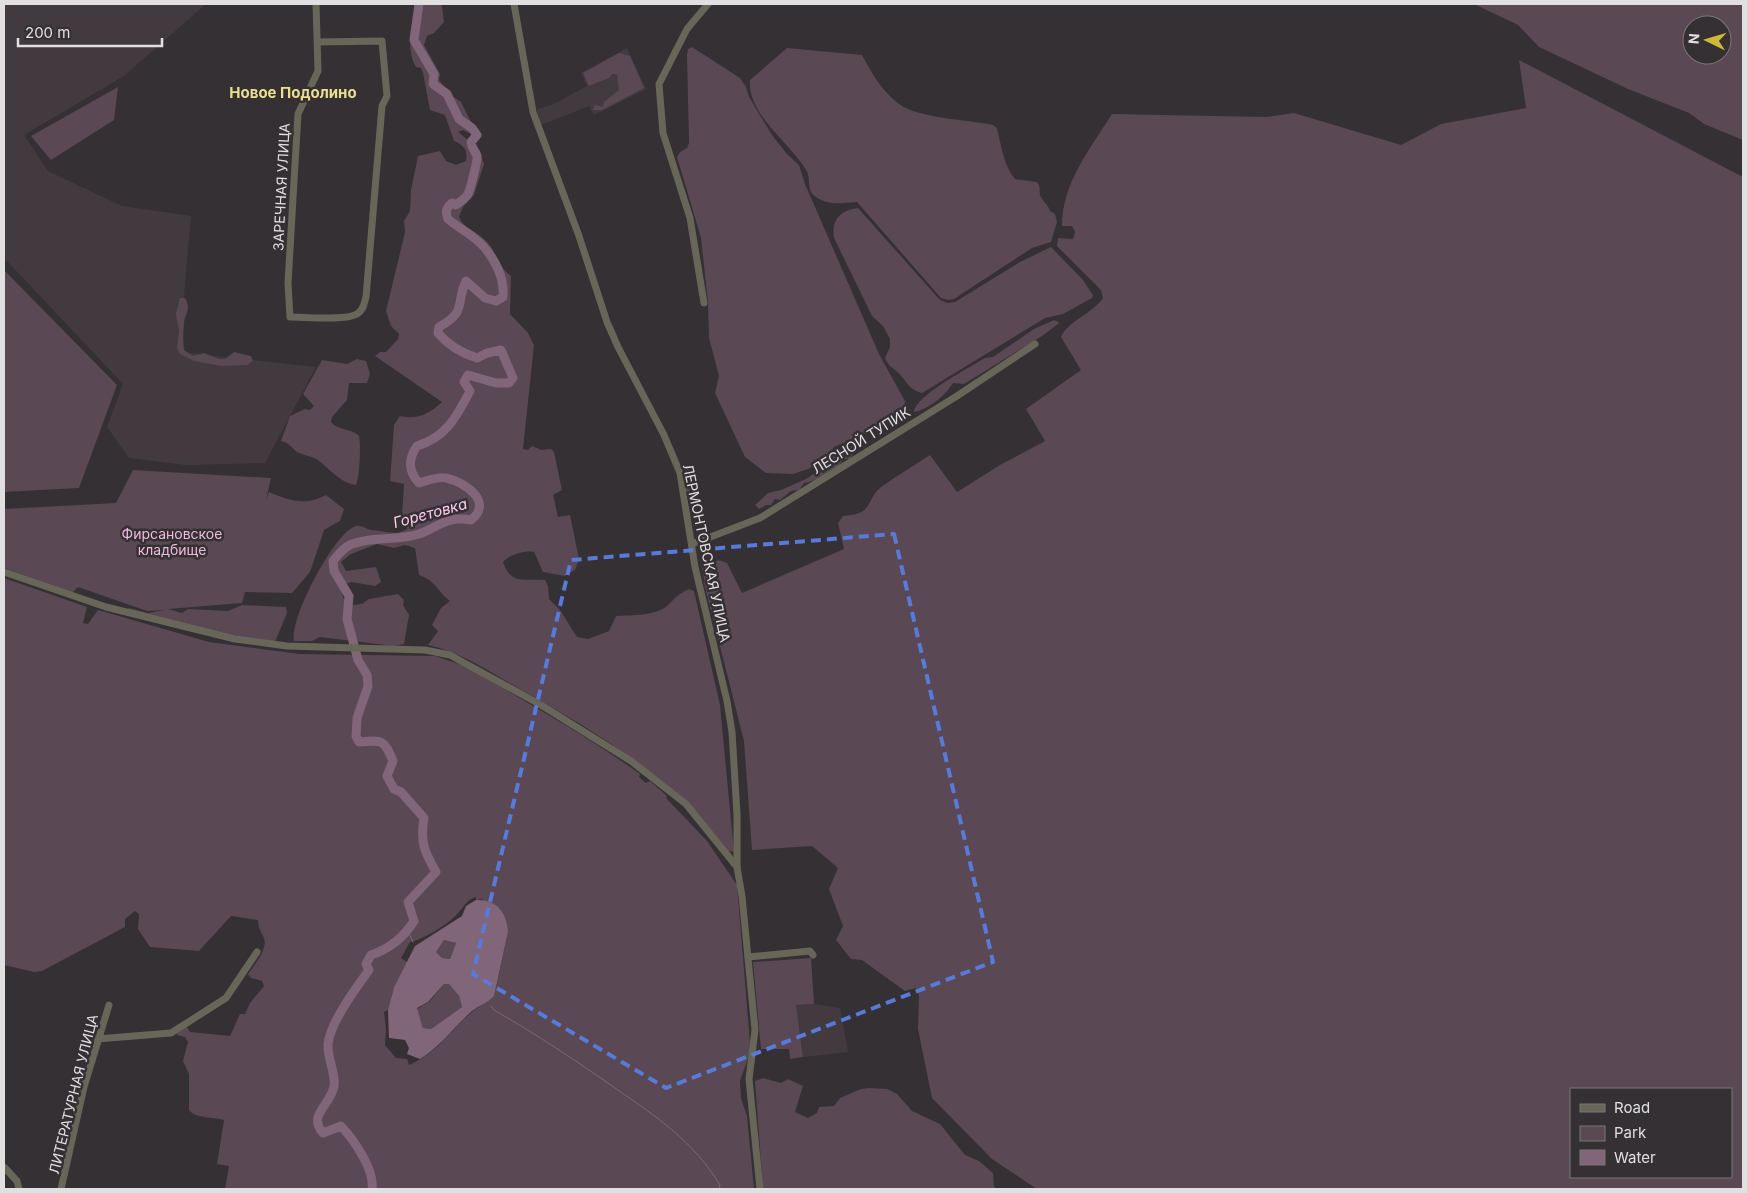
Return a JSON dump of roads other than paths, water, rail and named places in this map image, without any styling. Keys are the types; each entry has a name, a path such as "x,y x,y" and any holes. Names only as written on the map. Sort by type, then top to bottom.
{"street":[{"name":"ЗАРЕЧНАЯ УЛИЦА","path":"316,4 319,42 318,71 298,114 288,283 290,317 341,317 356,315 362,310 366,296 382,106 387,96 382,41 319,42"},
{"name":"ЛЕРМОНТОВСКАЯ УЛИЦА","path":"514,4 533,112 579,236 612,334 660,427 677,465 704,605 727,701 732,732 737,814 737,867 755,1030 749,1079 760,1189"},
{"path":"704,303 690,218 663,132 659,84 682,36 708,4"},
{"name":"ЛЕСНОЙ ТУПИК","path":"692,544 760,518 957,396 1035,344"},
{"path":"4,572 106,607 205,633 288,646 368,650 425,650 450,655 541,705 631,761 676,796 704,825 737,867"},
{"path":"748,956 810,951 813,954"},
{"path":"98,1039 171,1033 226,998 258,952"},
{"name":"ЛИТЕРАТУРНАЯ УЛИЦА","path":"61,1189 98,1039 109,1005"},
{"path":"4,1167 17,1181 19,1189"}],"water":[{"path":"476,900 490,902 500,909 506,919 508,932 494,996 472,1011 428,1054 420,1059 407,1054 409,1048 405,1040 389,1038 388,1010 394,987 415,946 462,916 466,906","holes":["444,940 456,943 450,959 442,958 436,952","444,984 449,984 459,996 462,1007 431,1029 423,1028 417,1008 428,1002"]}],"waterway":[{"name":"Горетовка","path":"372,1189 372,1181 367,1164 341,1126 323,1133 319,1127 319,1115 329,1099 334,1086 328,1044 338,1016 369,970 366,964 371,955 390,946 410,927 414,921 408,902 436,872 424,846 422,834 424,818 401,792 394,789 387,776 393,761 387,748 377,741 359,742 356,736 357,718 368,686 367,675 358,660 347,619 349,596 334,571 333,561 345,548 358,542 411,536 455,519 471,520 477,513 479,506 474,494 468,488 446,478 436,478 419,483 411,469 412,456 417,446 443,432 455,418 470,391 464,382 468,375 496,383 509,383 513,378 501,350 487,353 477,358 446,342 438,333 439,327 454,316 457,311 466,281 485,298 496,301 503,297 503,290 501,276 487,251 475,238 447,217 447,208 452,203 456,205 468,194 477,159 471,142 477,135 472,128 459,119 447,94 433,84 434,74 414,40 419,4"},
{"path":"408,931 413,942"},
{"path":"491,1006 494,1010 585,1067 660,1120 698,1155 720,1185 719,1189"}],"district":[{"name":"Новое Подолино","path":"293,92"}],"park label":[{"name":"Фирсановское кладбище","path":"172,542"}]}
